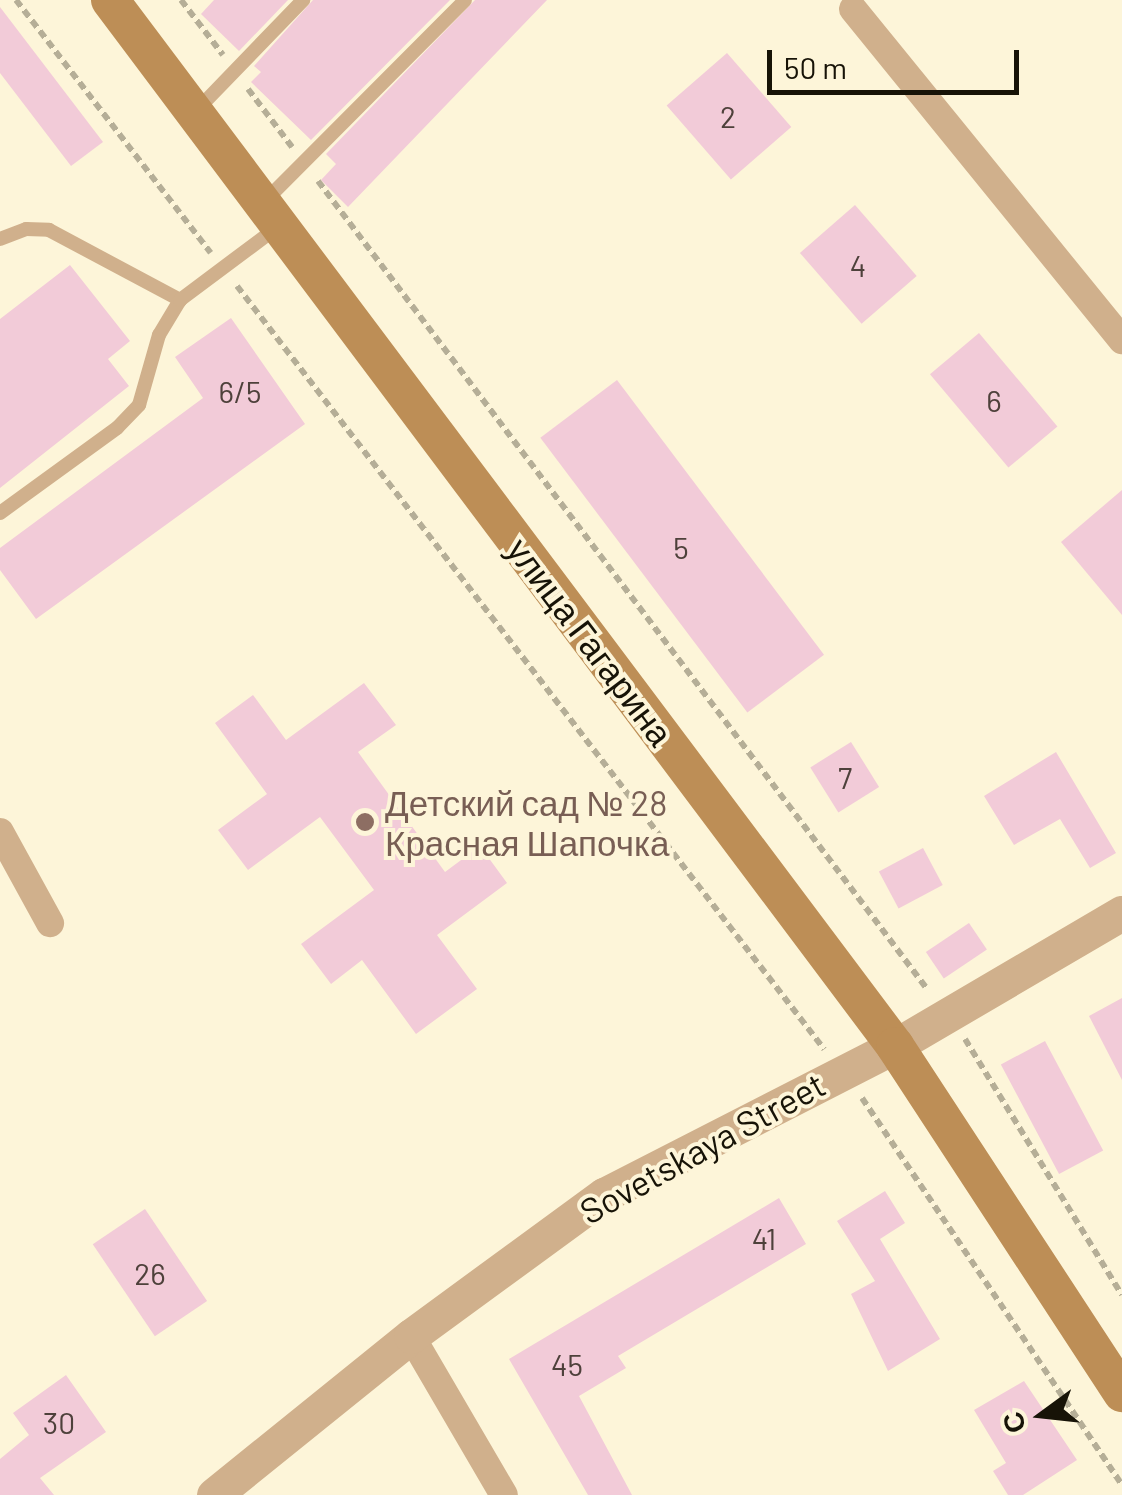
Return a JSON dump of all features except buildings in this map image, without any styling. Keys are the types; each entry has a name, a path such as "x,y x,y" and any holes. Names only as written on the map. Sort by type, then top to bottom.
{"main road":[{"name":"улица Гагарина","path":"110,0 895,1046 1122,1394"}],"street":[{"path":"854,8 1122,340"},
{"path":"0,832 50,923"},
{"name":"Sovetskaya Street","path":"214,1495 412,1336 604,1195 841,1070 895,1046 1122,913"},
{"path":"412,1336 504,1495"}],"lane":[{"path":"194,112 303,0"},
{"path":"0,514 139,406 159,335 180,300 223,268 271,215 304,162 465,0"},
{"path":"0,239 26,228 49,230 180,300"}],"path":[{"path":"16,0 841,1070 1122,1485"},
{"path":"182,0 947,1016 1122,1295"}],"place":[{"name":"Детский сад № 28 Красная Шапочка","path":"365,822"}]}
